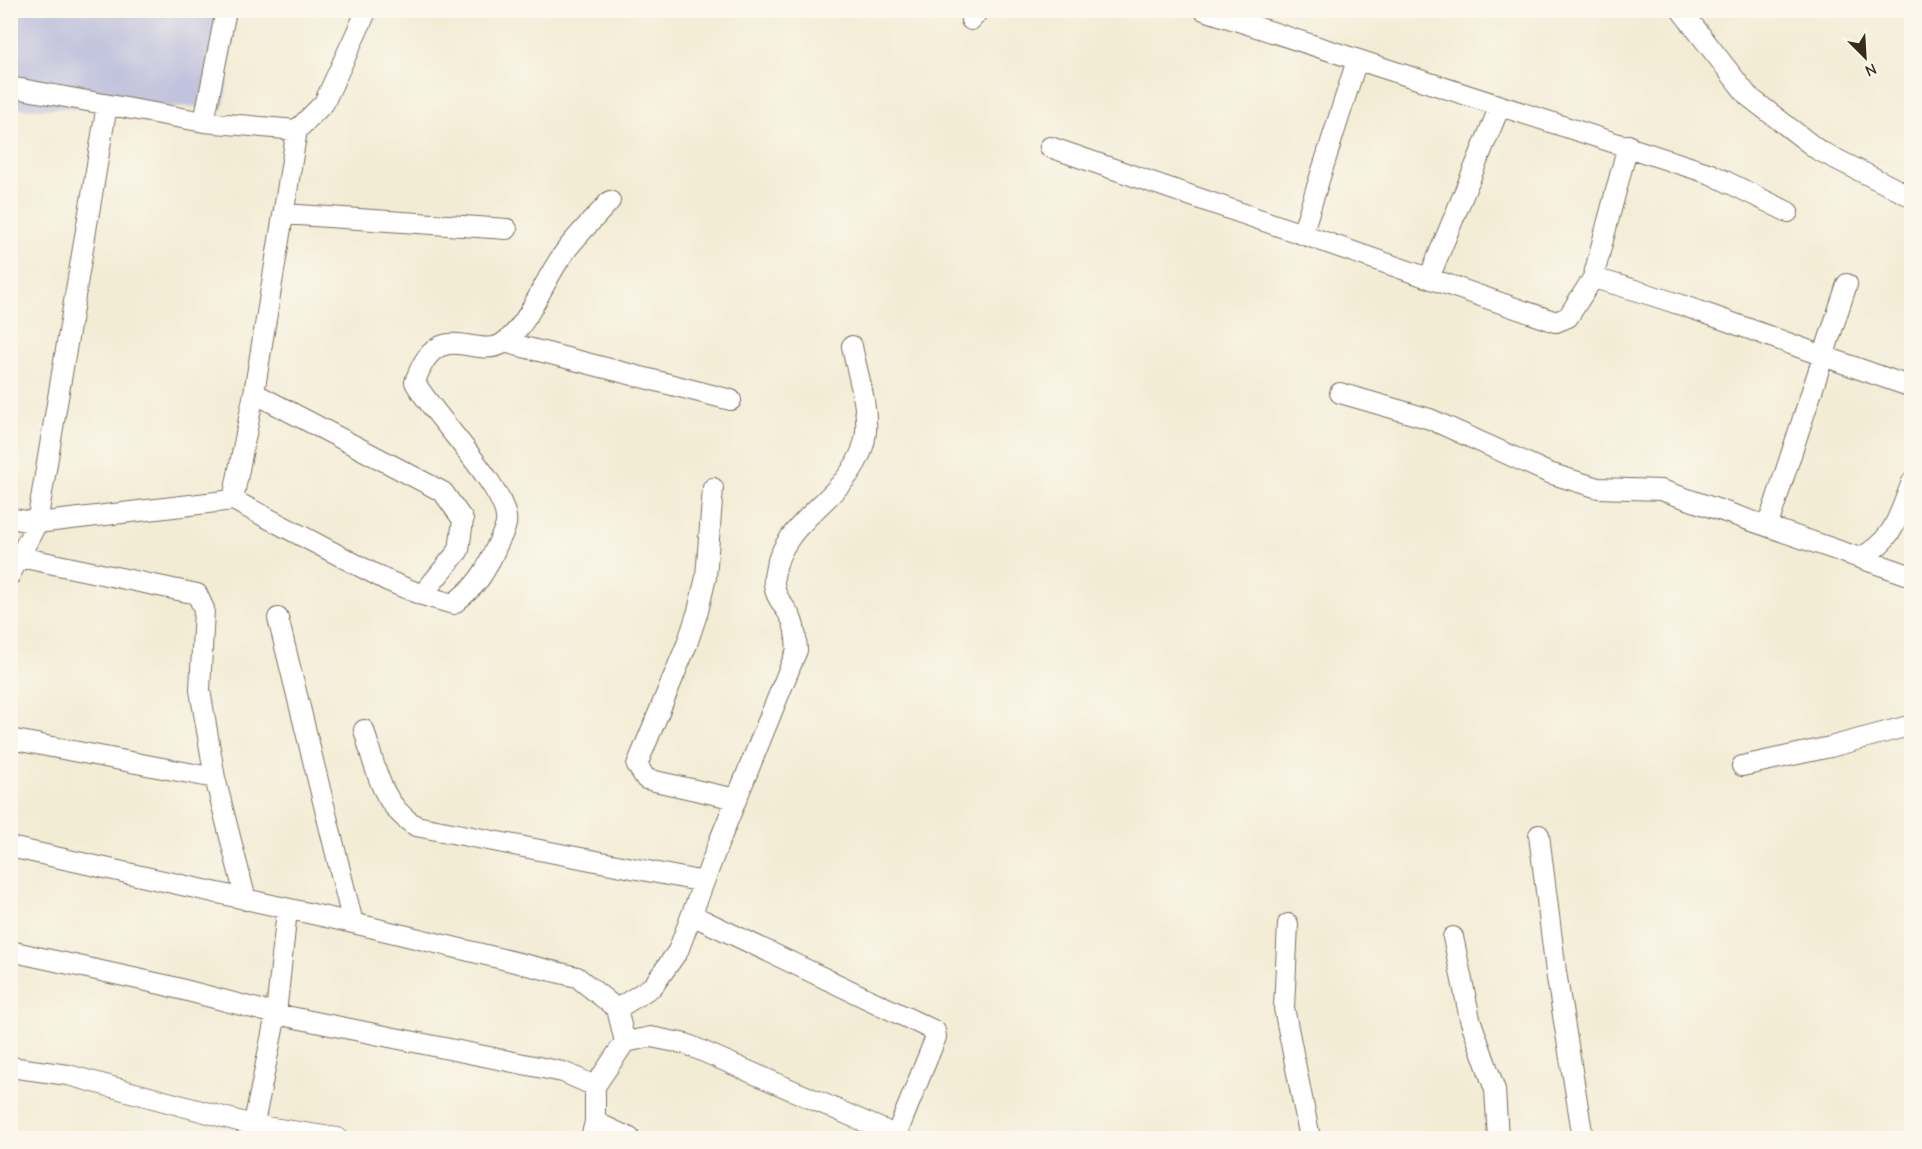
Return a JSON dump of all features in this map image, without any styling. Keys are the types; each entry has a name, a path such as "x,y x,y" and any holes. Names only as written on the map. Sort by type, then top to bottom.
{"street":[{"path":"204,122 226,10"},
{"path":"233,500 254,393 297,130 324,104 368,10"},
{"path":"1204,10 1248,17 1357,60 1628,145 1711,174 1788,212"},
{"path":"1681,10 1748,96 1818,150 1911,197"},
{"path":"1302,234 1357,60"},
{"path":"10,87 204,122 297,130"},
{"path":"10,575 37,523 107,105"},
{"path":"1429,278 1500,106"},
{"path":"1050,147 1556,322 1568,317 1593,278 1628,145"},
{"path":"10,518 37,523 233,500 386,580 422,595 453,604 476,586 506,523 504,509 490,484 446,422 424,400 415,382 421,365 435,349 456,343 490,347 504,342 518,327 564,252 610,201"},
{"path":"284,214 507,229"},
{"path":"1593,278 1660,296 1823,358 1911,387"},
{"path":"1768,525 1846,284"},
{"path":"504,342 731,400"},
{"path":"617,1010 641,995 662,976 678,951 796,650 792,620 775,593 777,565 794,532 849,474 864,444 866,419 852,346"},
{"path":"254,393 443,492 463,520 459,550 422,595"},
{"path":"1340,393 1430,419 1549,473 1598,488 1661,490 1911,576"},
{"path":"1860,558 1880,548 1894,528 1911,482"},
{"path":"713,488 706,576 698,611 637,765 641,776 646,779 736,799"},
{"path":"20,557 197,594 204,609 200,690 215,778 246,900"},
{"path":"278,618 353,923"},
{"path":"1742,766 1830,747 1911,725"},
{"path":"364,730 387,799 398,813 416,826 704,882"},
{"path":"10,738 215,778"},
{"path":"1539,835 1556,972 1583,1138"},
{"path":"10,847 353,923 577,977 617,1010 625,1042"},
{"path":"252,1132 276,1014 287,910"},
{"path":"630,1138 593,1130 595,1086 625,1042 651,1037 686,1044 897,1138 936,1037 935,1031 692,915"},
{"path":"1288,924 1284,1008 1310,1138"},
{"path":"1453,937 1470,1019 1494,1090 1498,1138"},
{"path":"10,951 165,985 276,1014 563,1072 595,1086"},
{"path":"10,1067 68,1075 252,1132 337,1138"}],"shaded area":[{"path":"11,11 237,11 224,106 12,109 11,113"},
{"path":"11,525 22,531 11,555"}]}
